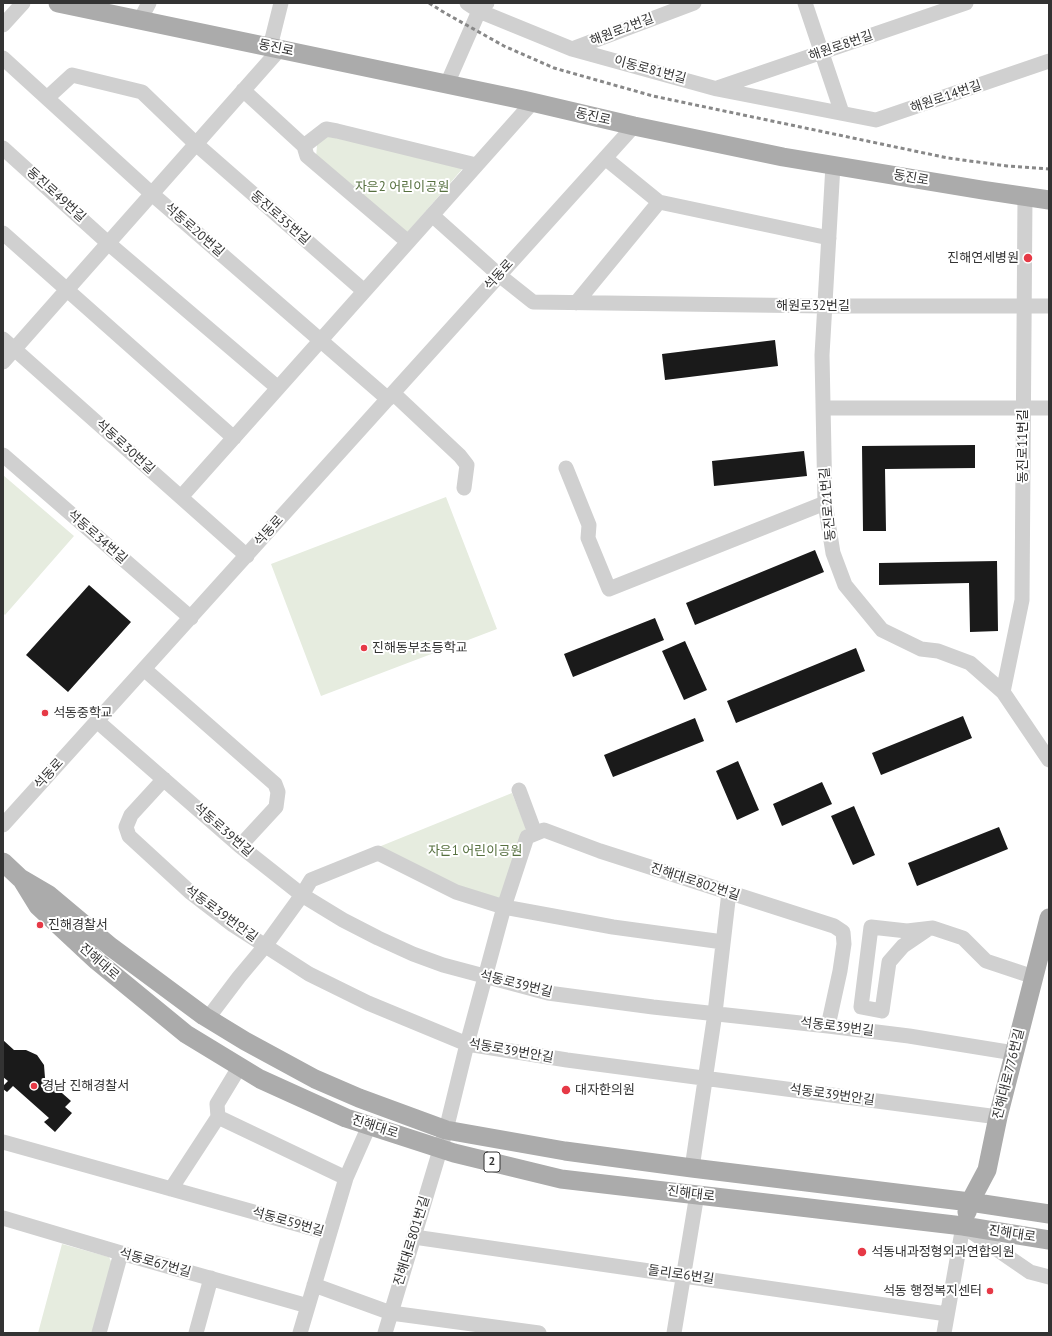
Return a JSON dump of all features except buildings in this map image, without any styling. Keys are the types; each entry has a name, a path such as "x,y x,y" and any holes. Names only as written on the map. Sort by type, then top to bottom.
{"main road":[{"name":"동진로","path":"58,3 447,84 634,126 783,157 1049,200"},
{"name":"2","path":"3,862 20,878"},
{"name":"진해대로","path":"20,878 49,895 111,947 208,1018 258,1049 315,1078 359,1098 446,1130 565,1151 970,1202 1049,1214"},
{"name":"진해대로","path":"20,878 38,906 97,961 186,1034 260,1079 346,1118 440,1149 561,1179 963,1226 1049,1240"},
{"name":"진해대로776번길","path":"963,1226 970,1202 987,1170 998,1117 1049,918"}],"street":[{"path":"3,25 23,3"},
{"path":"140,20 149,3"},
{"path":"3,362 243,90 275,48 281,3"},
{"name":"해원로2번길","path":"572,49 694,3"},
{"path":"805,3 842,114"},
{"name":"해원로8번길","path":"717,88 966,3"},
{"path":"447,84 478,6"},
{"name":"이동로81번길","path":"478,6 572,49 717,88 842,114"},
{"name":"석동로20번길","path":"3,58 152,194 320,340 390,396"},
{"name":"해원로14번길","path":"842,114 876,120 1049,61"},
{"path":"47,98 72,75 142,92 196,144"},
{"path":"243,90 304,146 306,156 408,242"},
{"path":"181,497 532,103"},
{"name":"석동로","path":"3,825 634,126"},
{"path":"304,146 326,129 476,165"},
{"name":"동진로35번길","path":"196,144 364,291"},
{"name":"동진로49번길","path":"3,148 108,243"},
{"path":"605,158 659,202 829,238"},
{"name":"동진로21번길","path":"834,165 822,355 825,504 833,553 845,585 882,630 921,648 938,651 970,663 1003,692 1049,760"},
{"name":"동진로11번길","path":"1003,692 1022,600 1025,197"},
{"path":"576,303 659,202"},
{"name":"해원로32번길","path":"432,215 499,275 534,302 825,306 1049,306"},
{"path":"3,233 234,438"},
{"path":"108,243 278,388"},
{"name":"석동로30번길","path":"3,339 247,556"},
{"path":"390,396 460,456 467,465 464,488"},
{"path":"823,408 1049,408"},
{"name":"석동로34번길","path":"3,455 191,618"},
{"path":"566,468 590,526 588,538 609,589 825,504"},
{"path":"144,670 274,784 278,792 276,807 240,846"},
{"name":"석동로39번길","path":"97,721 240,846 302,895 343,920 413,954 443,965 548,994 909,1036 1014,1053"},
{"name":"석동로39번안길","path":"164,779 131,815 126,828 129,836 190,892 233,925 309,974 362,1000 467,1044 567,1060 998,1117"},
{"path":"440,1149 504,907 527,837 535,834 519,790"},
{"name":"진해대로802번길","path":"535,834 544,830 600,852 834,926 843,932 844,944 828,1026"},
{"path":"208,1018 265,946 311,880 378,854 456,892 504,907 613,927 723,942"},
{"path":"692,1168 715,1013 729,892"},
{"path":"928,929 903,946 889,962 882,1011 861,1007 871,926 906,931 933,928 963,938 986,961 1034,977"},
{"path":"170,1189 218,1117 217,1104 240,1066"},
{"path":"218,1117 346,1178"},
{"path":"329,1233 346,1178 369,1126"},
{"name":"석동로59번길","path":"3,1142 329,1233 300,1333"},
{"name":"진해대로801번길","path":"385,1333 440,1149"},
{"path":"674,1333 697,1194"},
{"name":"석동로67번길","path":"3,1218 121,1254 308,1306"},
{"path":"944,1333 963,1226 1030,1272 1049,1277"},
{"name":"돌리로6번길","path":"414,1237 947,1314"},
{"path":"99,1333 121,1254"},
{"path":"196,1333 211,1278"},
{"path":"314,1285 391,1313 539,1333"}],"green space":[{"name":"자은2 어린이공원","path":"324,135 464,167 406,234 316,158 317,145"},
{"path":"3,475 74,536 5,615 3,613"},
{"path":"446,497 497,629 321,696 271,564"},
{"name":"자은1 어린이공원","path":"512,793 526,828 501,902 458,887 382,851 381,846"},
{"path":"62,1244 109,1257 113,1265 94,1333 38,1333"}],"railway":[{"path":"429,3 504,46 554,68 653,96 948,158 1007,166 1049,169"}],"place":[{"name":"진해연세병원","path":"1028,258"},
{"name":"진해동부초등학교","path":"364,648"},
{"name":"석동중학교","path":"45,713"},
{"name":"진해경찰서","path":"40,925"},
{"name":"경남 진해경찰서","path":"34,1086"},
{"name":"대자한의원","path":"566,1090"},
{"name":"석동내과정형외과연합의원","path":"862,1252"},
{"name":"석동 행정복지센터","path":"990,1291"}]}
